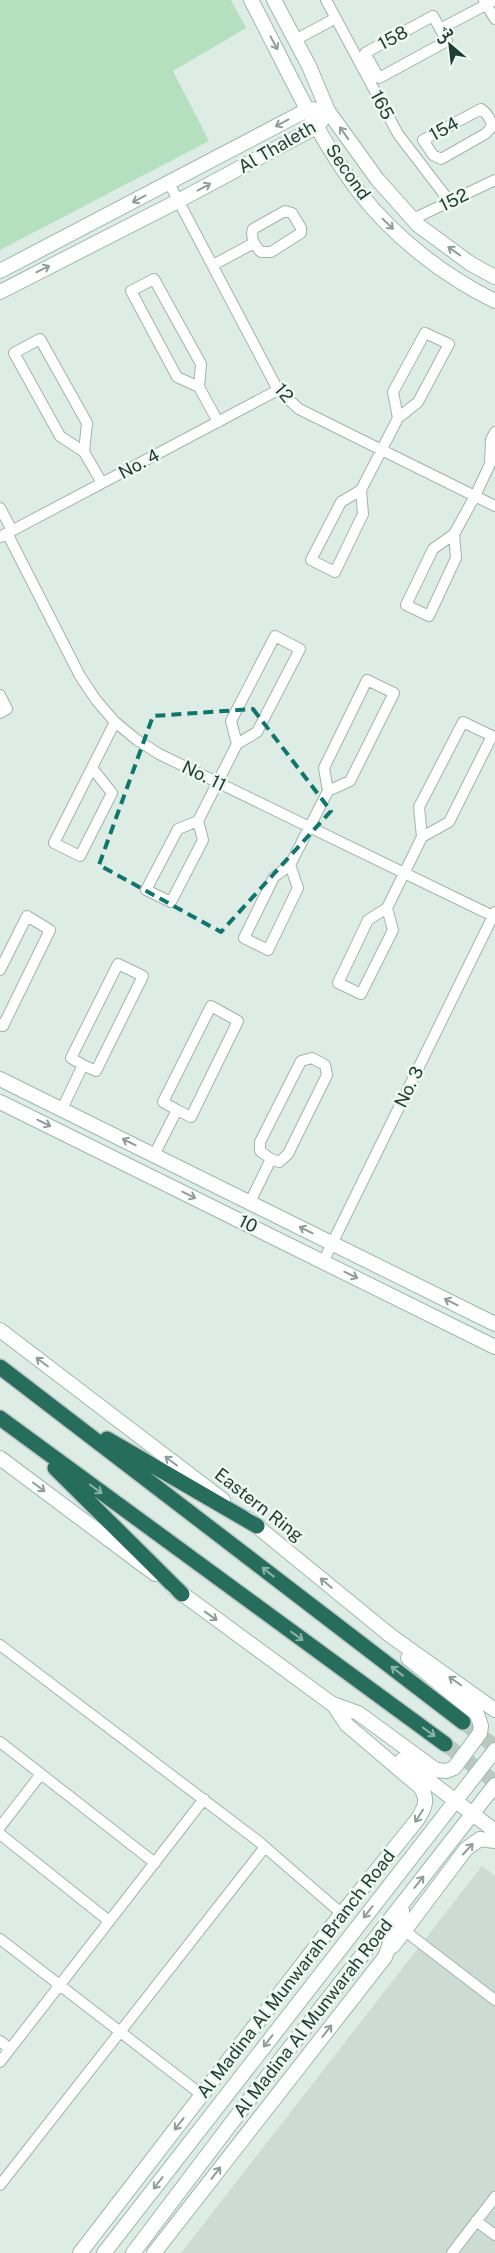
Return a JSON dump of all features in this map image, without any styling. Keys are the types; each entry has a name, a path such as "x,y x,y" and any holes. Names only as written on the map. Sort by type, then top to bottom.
{"highway":[{"path":"0,1367 463,1722"},
{"path":"53,1408 257,1526"},
{"path":"0,1418 445,1744"},
{"path":"20,1434 182,1594"}],"street":[{"name":"Second","path":"251,0 308,109 360,193 383,220 432,262 495,301"},
{"name":"Second","path":"274,0 328,111 377,179 413,219 451,250 495,277"},
{"name":"165","path":"326,0 398,134 450,202"},
{"path":"440,29 488,2 495,19"},
{"name":"158","path":"433,16 440,29 447,40 379,78 365,52 433,16"},
{"path":"295,40 336,18"},
{"name":"Al Thaleth","path":"0,271 308,109 328,111 318,126 178,201 0,292"},
{"name":"154","path":"481,109 493,119 492,127 486,134 441,159 433,156 423,140 481,109"},
{"name":"152","path":"413,219 495,180"},
{"name":"12","path":"169,183 278,390 299,408 495,506"},
{"path":"285,211 292,213 302,228 301,233 296,238 271,252 261,252 254,243 252,234 254,227 285,211"},
{"path":"213,265 254,243"},
{"path":"199,387 177,376 131,291 154,279 201,364 199,387 218,422"},
{"path":"361,490 364,514 335,572 311,560 341,502 361,490 398,418 418,402 449,344 425,333 393,392 398,418"},
{"path":"84,452 87,423 40,339 14,352 60,436 84,452 102,483"},
{"name":"No. 4","path":"7,533 278,390"},
{"path":"454,534 456,558 429,616 406,605 433,549 454,534 493,463 491,440 495,432"},
{"name":"No. 11","path":"0,508 7,533 80,676 96,700 115,722 137,740 159,754 494,915"},
{"path":"198,821 178,829 146,890 171,902 203,840 198,821 217,782 237,744 257,732 300,649 275,636 231,721 237,744"},
{"path":"290,865 298,888 268,950 244,938 274,877 290,865 328,791 324,768 367,680 394,693 350,781 328,791"},
{"path":"0,695 7,709 0,713"},
{"path":"92,768 112,793 80,856 54,843 115,722"},
{"path":"387,908 393,930 361,994 338,983 368,920 387,908 422,837 419,807 463,722 492,736 449,822 422,837"},
{"name":"No. 3","path":"323,1262 494,915"},
{"path":"0,970 27,916 50,930 3,1026 0,1024"},
{"path":"118,964 143,976 96,1070 83,1065 70,1058 118,964"},
{"path":"210,1006 238,1020 191,1116 177,1110 163,1102 210,1006"},
{"path":"312,1058 325,1066 327,1075 288,1154 279,1162 271,1159 260,1151 260,1142 301,1061 312,1058"},
{"path":"62,1109 83,1065"},
{"name":"10","path":"0,1079 495,1324"},
{"name":"10","path":"0,1102 495,1347"},
{"path":"154,1155 177,1110"},
{"path":"250,1202 271,1159"},
{"name":"Eastern Ring","path":"0,1330 257,1526 391,1636 495,1710"},
{"path":"0,1459 333,1704 454,1801 495,1831"},
{"path":"333,1704 358,1713 436,1770 446,1771 454,1768 480,1733 481,1726 477,1714 411,1661 391,1636"},
{"path":"0,1645 204,1799 265,1847 341,1913 408,1861"},
{"name":"Al Madina Al Munwarah Branch Road","path":"81,2251 341,1913 417,1820 426,1801 425,1794 420,1787 347,1725 333,1704"},
{"path":"0,1742 155,1862"},
{"name":"Al Madina Al Munwarah Road","path":"104,2253 495,1750"},
{"path":"0,1828 41,1774"},
{"name":"Al Madina Al Munwarah Road","path":"133,2253 141,2247 242,2109 495,1784"},
{"path":"0,2062 204,1799"},
{"path":"0,1834 109,1921"},
{"path":"154,2253 385,1957 466,1849 480,1839 495,1842"},
{"path":"0,2185 265,1847"},
{"path":"385,1957 407,1898"},
{"path":"405,1931 495,2000"},
{"path":"0,1939 202,2095"},
{"path":"224,2098 250,2031"},
{"path":"0,2041 10,2049"},
{"path":"242,2109 291,2076"},
{"path":"452,2253 476,2221 490,2207 495,2197"},
{"path":"476,2221 495,2235"},
{"path":"81,2251 121,2230"}],"highlighted area":[{"path":"253,709 331,811 221,932 99,865 153,716"}],"shaded area":[{"path":"482,1866 495,1876 495,2253 181,2253"}],"green space":[{"path":"0,0 231,0 246,28 173,71 209,141 0,250"}],"tunnel":[{"path":"463,1722 495,1747"},
{"path":"445,1744 495,1782"}]}
